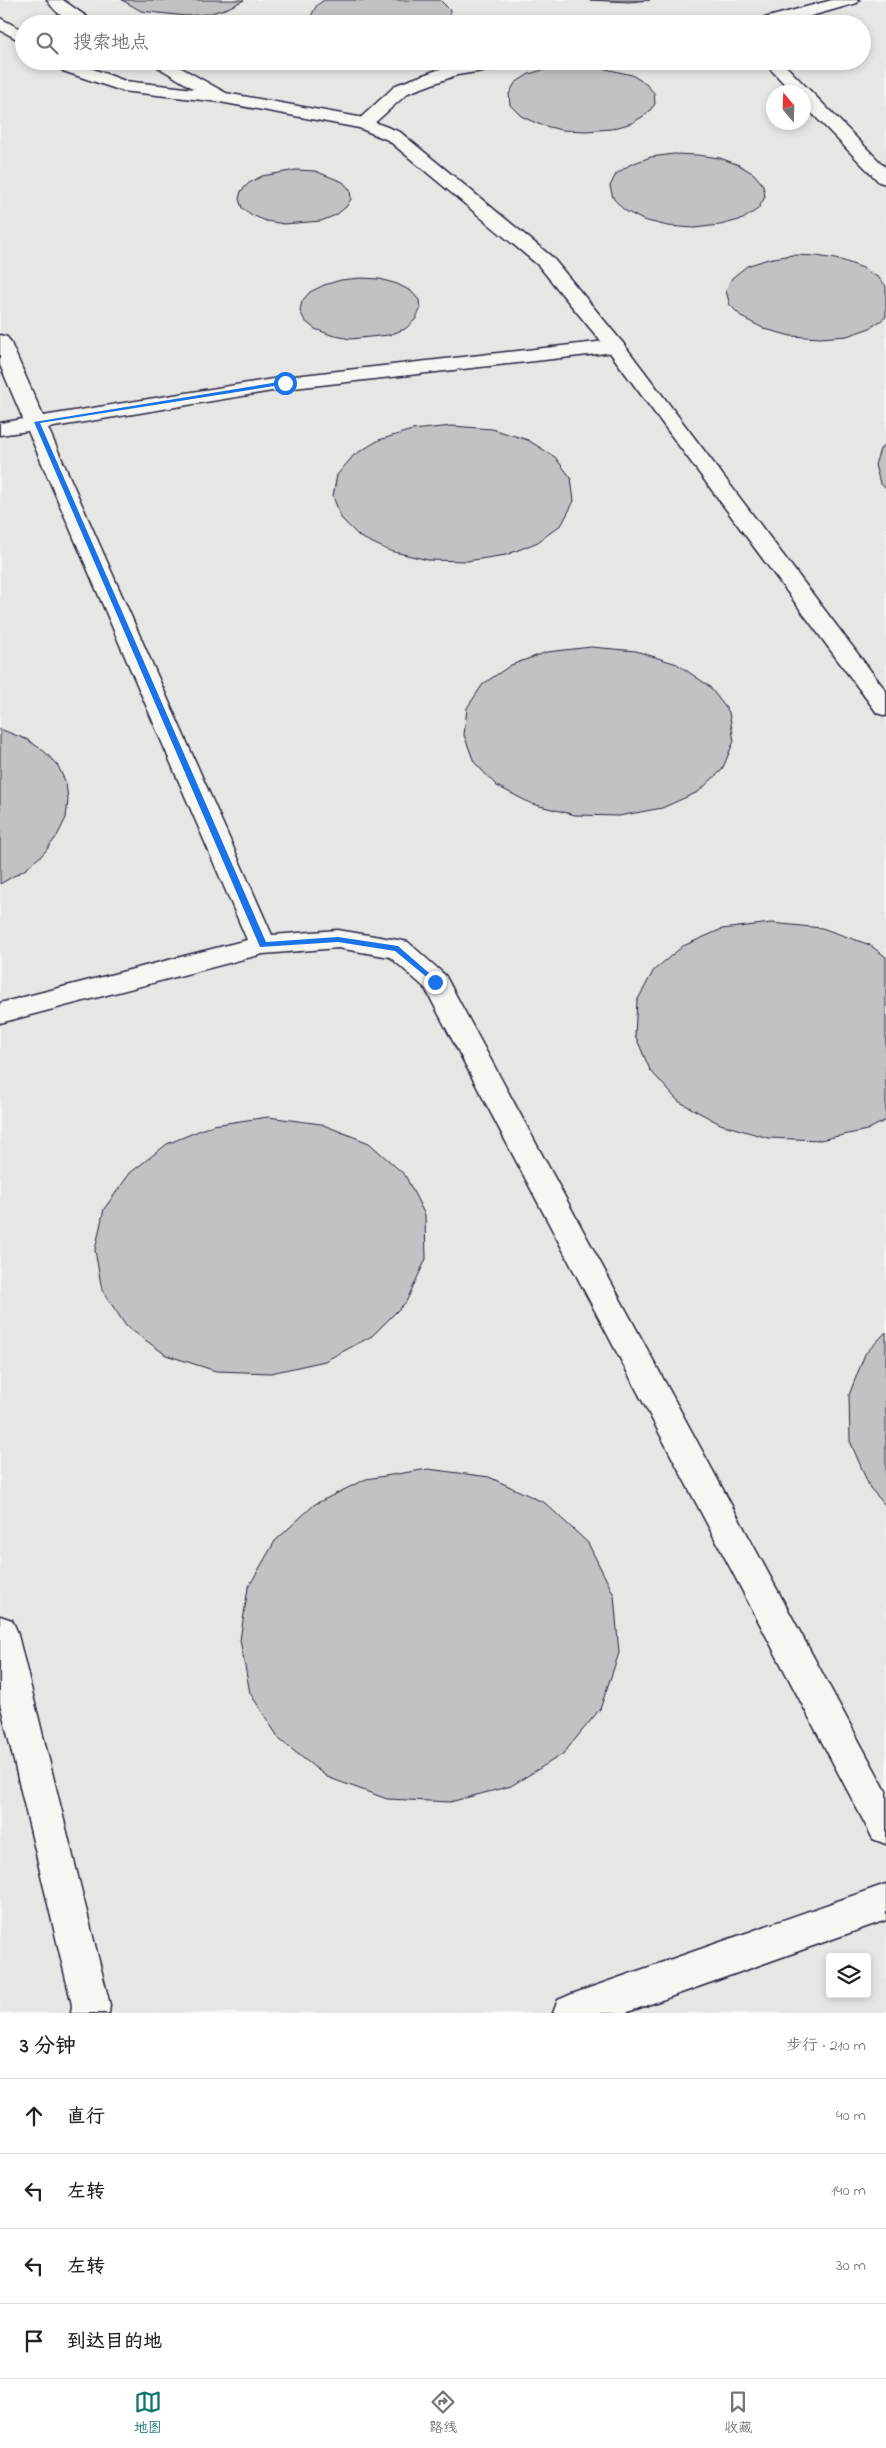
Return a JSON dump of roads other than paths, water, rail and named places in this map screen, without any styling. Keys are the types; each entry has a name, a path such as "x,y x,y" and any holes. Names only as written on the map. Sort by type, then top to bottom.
{"street":[{"path":"55,0 60,7 74,15"},
{"path":"786,15 815,4 851,0"},
{"path":"0,23 15,32"},
{"path":"77,70 122,86 220,97 364,123 394,136 545,261 615,346 886,708"},
{"path":"172,70 220,97"},
{"path":"364,123 402,89 454,70"},
{"path":"779,70 794,85"},
{"path":"811,103 886,178"},
{"path":"0,341 37,422 263,945"},
{"path":"0,428 285,383 615,346"},
{"path":"0,1014 263,945 338,940 398,949 435,982 886,1827"},
{"path":"0,1631 91,2005 90,2013"},
{"path":"572,2013 886,1902"}]}
